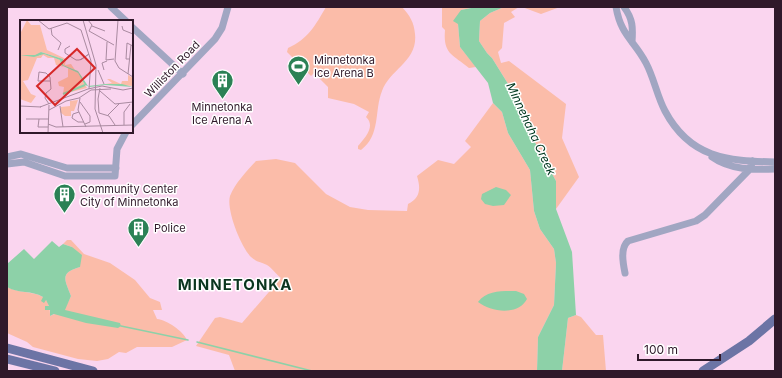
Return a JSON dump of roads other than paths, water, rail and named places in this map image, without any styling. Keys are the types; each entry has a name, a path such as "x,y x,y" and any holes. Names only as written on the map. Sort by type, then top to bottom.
{"main road":[{"path":"703,371 749,341 775,319"},
{"path":"7,348 93,371"},
{"path":"7,359 55,371"}],"street":[{"path":"111,7 125,20"},
{"name":"Williston Road","path":"133,124 183,74 210,44 222,28 228,7"},
{"path":"616,7 620,26 647,66 660,102 671,121 686,140 697,148 706,152 737,160 775,162"},
{"path":"624,7 631,15 633,26 632,42"},
{"path":"133,28 183,74"},
{"path":"115,172 117,149 125,133"},
{"path":"706,152 715,159 748,170 775,169"},
{"path":"7,156 21,154 67,168 115,172"},
{"path":"625,273 622,262 625,244 628,240 696,221 704,215 748,170 753,161"},
{"path":"7,164 24,162 65,176 115,172"}],"waterway":[{"path":"121,326 188,340"},
{"path":"197,342 312,371"}],"place":[{"name":"Minnetonka Ice Arena B","path":"298,86"},
{"name":"Minnetonka Ice Arena A","path":"222,100"},
{"name":"Community Center City of Minnetonka","path":"64,214"},
{"name":"Police","path":"139,248"}],"district":[{"name":"MINNETONKA","path":"235,285"}],"water label":[{"name":"Minnehaha Creek","path":"531,129"}]}
